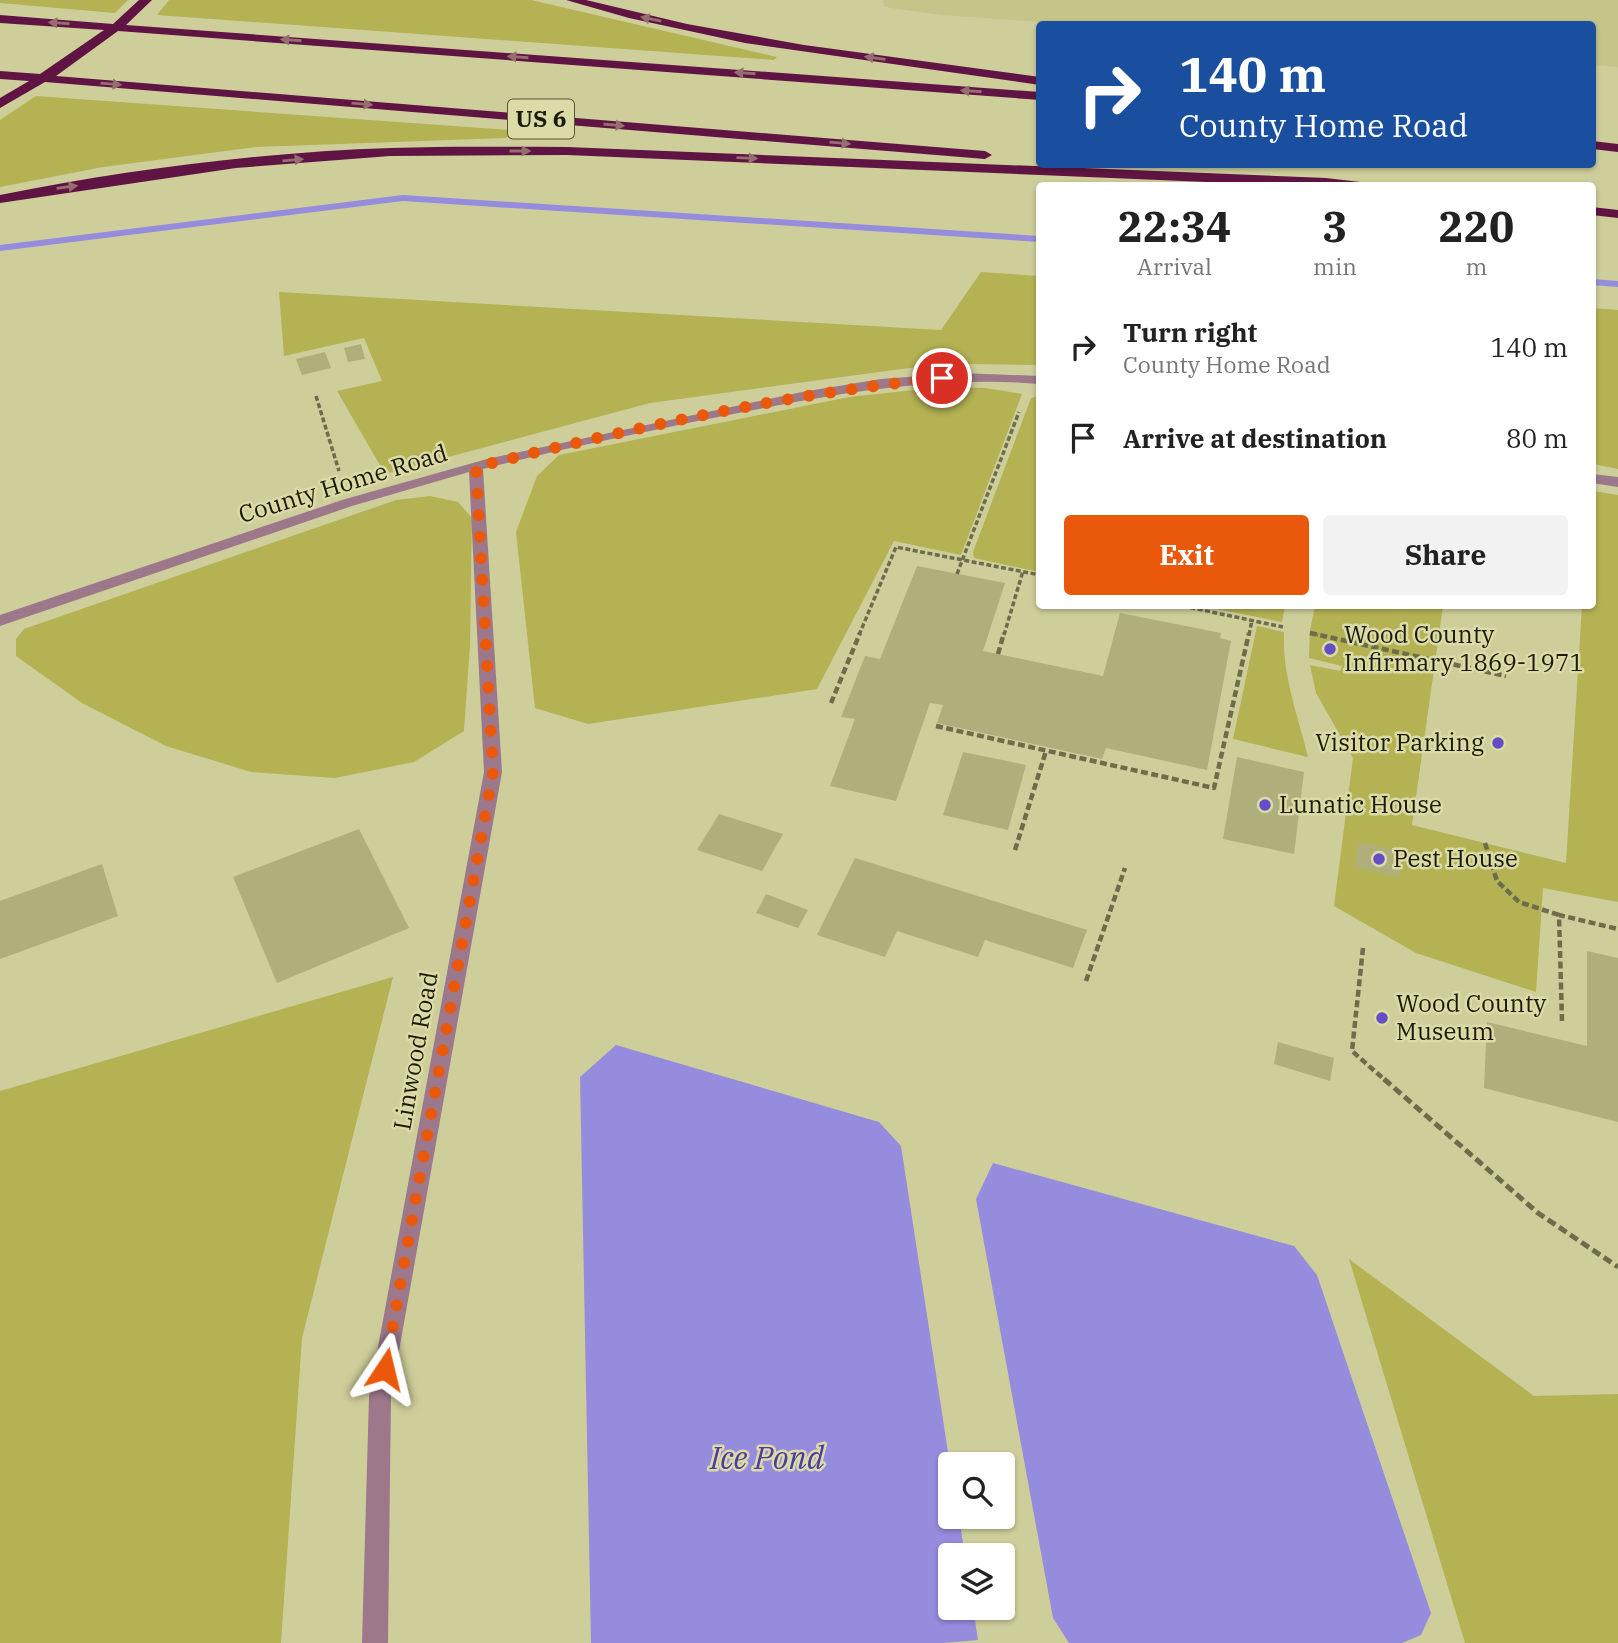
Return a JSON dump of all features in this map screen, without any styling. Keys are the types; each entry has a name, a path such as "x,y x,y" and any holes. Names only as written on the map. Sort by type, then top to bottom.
{"highway":[{"path":"0,104 43,79 118,27 146,0"},
{"path":"572,0 686,26 845,54 1036,80"},
{"path":"0,19 1036,96"},
{"name":"US 6","path":"0,75 1036,159"},
{"path":"1596,145 1618,148"},
{"path":"0,199 236,164 403,152 566,150 1316,182"},
{"path":"1157,168 1327,182"},
{"path":"1596,211 1618,214"}],"street":[{"name":"County Home Road","path":"0,621 348,503 476,467 604,436 789,399 880,384 942,378 1036,379"},
{"name":"Linwood Road","path":"375,1643 380,1396 493,772 476,467"},
{"path":"1596,479 1618,482"}],"path":[{"path":"957,574 1036,379"},
{"path":"316,396 348,503"},
{"path":"831,703 896,547 1036,574"},
{"path":"998,654 1023,571"},
{"path":"1198,609 1283,627"},
{"path":"936,726 1214,788 1252,620"},
{"path":"1310,634 1506,676"},
{"path":"1015,850 1046,751"},
{"path":"1485,843 1497,881 1519,902 1618,929"},
{"path":"1086,981 1125,868"},
{"path":"1559,915 1562,1021"},
{"path":"1363,948 1352,1051 1538,1213 1618,1267"}],"shaded area":[{"path":"0,0 128,0 115,13 0,3"},
{"path":"169,0 531,0 777,57 774,60 157,15"},
{"path":"883,0 1618,0 1618,67 1596,65 1596,21 1036,22 941,15 884,7"},
{"path":"36,96 524,131 505,138 256,147 103,167 0,187 0,120"},
{"path":"981,272 1036,276 1036,365 969,364 909,368 650,403 385,474 337,391 382,381 364,338 284,356 279,292 941,330"},
{"path":"1596,308 1618,310 1618,469 1596,465"},
{"path":"942,387 985,388 1022,394 961,555 894,541 817,689 588,724 535,708 516,532 537,476 559,455 849,397"},
{"path":"1036,397 1036,571 974,558 973,552 1031,398"},
{"name":"Wood County Museum","path":"1596,491 1618,495 1618,902 1543,888 1536,992 1416,953 1334,906 1353,758 1316,693 1310,665 1340,671 1342,666 1309,658 1310,630 1314,609 1443,609 1412,825 1566,863 1582,609 1596,609"},
{"path":"430,496 458,502 472,518 470,645 464,731 414,762 335,778 251,772 166,746 82,703 16,656 16,639 24,629 396,500"},
{"path":"1216,609 1284,609 1282,622"},
{"path":"1257,626 1284,632 1288,679 1308,757 1233,739"},
{"path":"393,977 302,1338 281,1643 0,1643 0,1091"},
{"path":"1349,1259 1534,1396 1618,1394 1618,1643 1465,1643"}],"water":[{"name":"Ice Pond","path":"616,1045 879,1122 901,1146 948,1452 938,1452 938,1529 961,1529 963,1543 938,1543 938,1620 975,1620 978,1640 943,1643 591,1643 580,1077"},
{"path":"993,1163 1294,1246 1317,1275 1431,1613 1421,1635 1402,1643 1069,1643 1053,1618 976,1199"}],"building":[{"path":"361,344 365,359 348,362 344,348"},
{"path":"325,352 331,368 302,375 296,359"},
{"path":"917,566 1005,583 983,651 1103,676 1120,613 1221,633 1220,638 1231,641 1207,770 1106,748 1102,759 937,723 943,705 930,703 896,801 830,786 855,719 841,717 865,656 880,659"},
{"path":"963,752 1026,765 1008,830 943,815"},
{"name":"Lunatic House","path":"1237,757 1304,772 1294,854 1223,839"},
{"path":"719,814 783,834 762,871 697,850"},
{"path":"359,829 409,928 277,983 233,877"},
{"name":"Pest House","path":"1358,842 1402,852 1399,877 1355,867"},
{"path":"855,858 1087,930 1073,968 985,940 978,957 897,931 885,957 817,935"},
{"path":"102,864 118,916 0,959 0,901"},
{"path":"766,894 808,910 798,928 756,913"},
{"path":"1587,951 1618,958 1618,1122 1484,1088 1487,1022 1587,1046"},
{"path":"1278,1042 1334,1058 1330,1081 1274,1064"}],"waterway":[{"path":"0,248 403,198 1036,239"},
{"path":"1596,282 1618,284"}],"place":[{"name":"Wood County Infirmary 1869-1971","path":"1330,649"},
{"name":"Visitor Parking","path":"1498,743"},
{"name":"Lunatic House","path":"1265,805"},
{"name":"Pest House","path":"1379,859"},
{"name":"Wood County Museum","path":"1382,1018"}],"route":[{"path":"385,1369 493,772 476,467 604,436 789,399 880,384 942,378"}]}
